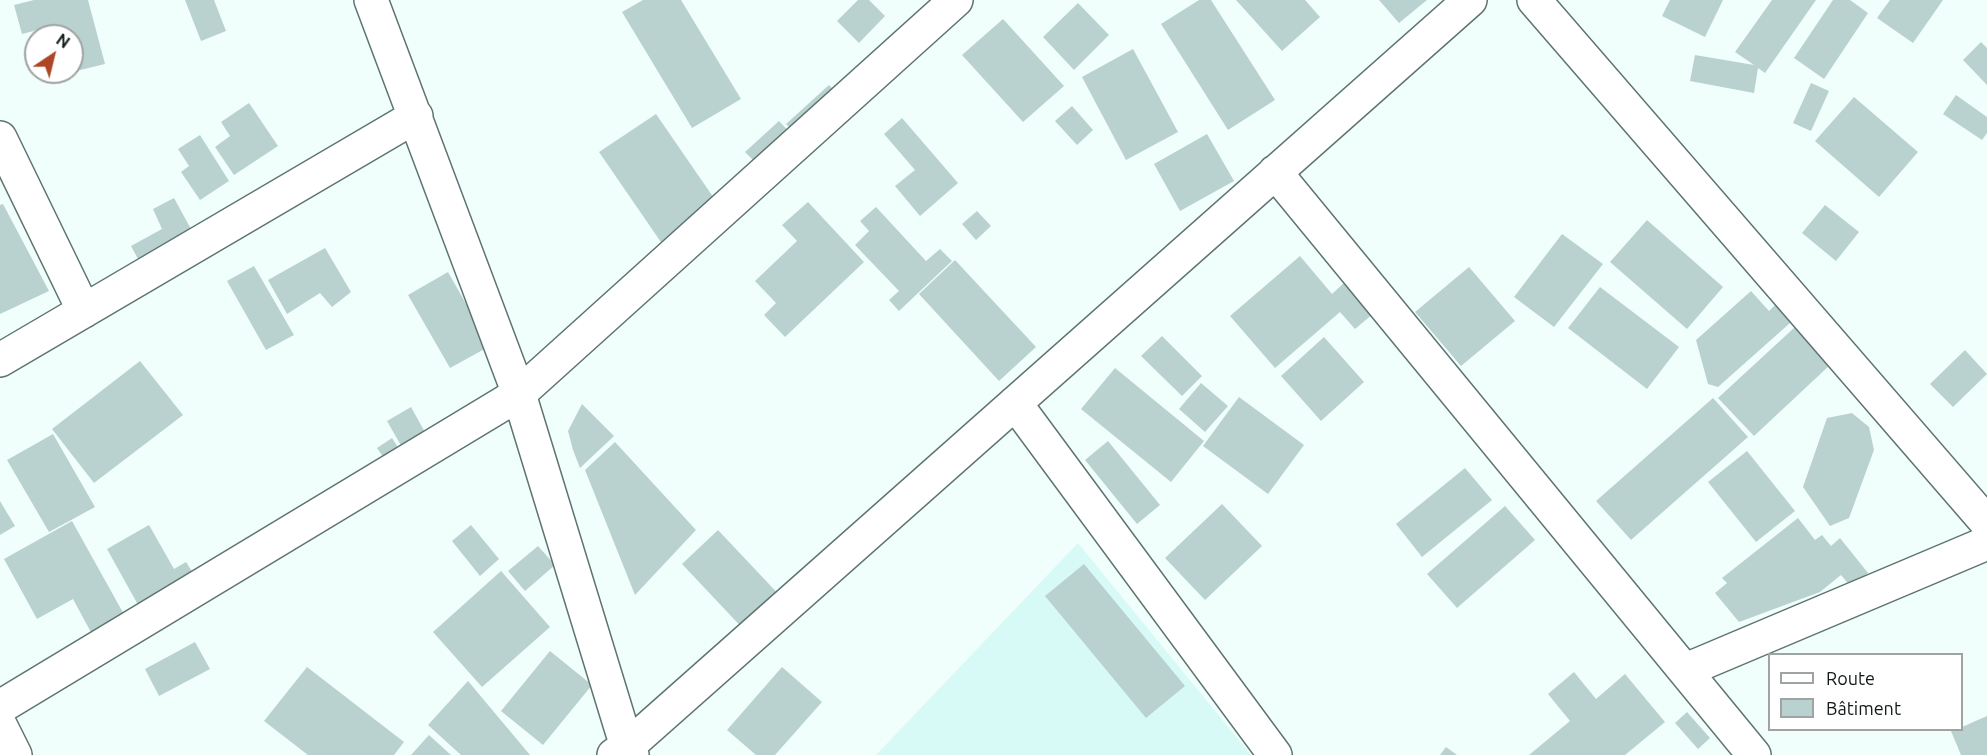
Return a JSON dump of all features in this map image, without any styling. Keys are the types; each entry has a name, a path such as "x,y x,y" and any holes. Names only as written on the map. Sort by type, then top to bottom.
{"street":[{"path":"371,0 519,394 624,752 1470,0"},
{"path":"0,708 519,394 956,0"},
{"path":"1533,0 1987,523"},
{"path":"0,360 416,116"},
{"path":"0,138 84,311"},
{"path":"1275,172 1754,755"},
{"path":"1015,403 1275,755"},
{"path":"1686,670 1987,543"},
{"path":"0,725 15,755"}],"shaded area":[{"path":"1078,543 1251,755 876,755"}],"building":[{"path":"34,0 88,0 105,64 84,69 84,24 24,24 24,33 22,34 14,5"},
{"path":"185,0 214,0 226,31 201,41"},
{"path":"643,0 681,0 741,99 692,128 622,12"},
{"path":"858,0 869,0 885,16 859,43 837,21"},
{"path":"1199,0 1211,0 1275,100 1228,130 1161,24"},
{"path":"1236,0 1305,0 1320,17 1282,51"},
{"path":"1379,0 1427,0 1399,23"},
{"path":"1670,0 1723,0 1705,37 1662,16"},
{"path":"1772,0 1816,0 1765,73 1758,68 1754,93 1690,81 1695,55 1754,65 1735,52"},
{"path":"1833,0 1850,0 1868,13 1824,79 1794,58"},
{"path":"1890,0 1943,0 1913,43 1877,18"},
{"path":"1078,3 1109,35 1074,70 1043,37"},
{"path":"1003,19 1064,86 1023,122 962,55"},
{"path":"1981,42 1987,48 1987,85 1963,60"},
{"path":"1133,49 1178,132 1126,160 1082,77"},
{"path":"1811,83 1829,91 1811,131 1793,123"},
{"path":"829,85 842,98 799,137 786,124"},
{"path":"1956,95 1987,117 1987,133 1982,140 1943,114"},
{"path":"1854,97 1918,152 1879,197 1815,141"},
{"path":"249,103 278,146 234,175 215,147 230,136 221,122"},
{"path":"1072,106 1093,130 1077,145 1055,121"},
{"path":"656,114 718,204 665,248 599,152"},
{"path":"902,118 958,183 920,216 895,186 915,170 884,134"},
{"path":"779,121 796,139 763,170 745,152"},
{"path":"1207,134 1234,181 1180,211 1154,164"},
{"path":"200,135 229,181 200,200 181,172 189,166 178,149"},
{"path":"174,198 197,240 144,270 131,246 162,229 153,209"},
{"path":"808,202 864,262 785,337 764,315 776,303 755,281 797,241 782,225"},
{"path":"3,204 49,291 0,314 0,205"},
{"path":"1825,205 1859,232 1836,261 1802,233"},
{"path":"876,207 926,261 940,249 952,261 899,311 889,300 899,291 855,245 869,231 860,221"},
{"path":"977,211 991,226 976,240 962,224"},
{"path":"1647,220 1723,287 1687,329 1610,262"},
{"path":"1562,234 1603,264 1554,327 1514,297"},
{"path":"325,248 351,292 332,307 320,293 287,314 268,280"},
{"path":"1300,256 1332,294 1346,281 1374,313 1355,329 1340,312 1275,368 1230,316"},
{"path":"955,260 1036,347 999,381 919,294"},
{"path":"254,266 294,335 266,350 227,281"},
{"path":"1469,267 1515,321 1461,366 1415,312"},
{"path":"448,272 490,346 450,368 408,295"},
{"path":"1600,287 1679,347 1647,389 1568,328"},
{"path":"1751,291 1769,311 1783,297 1799,315 1718,387 1708,384 1696,340"},
{"path":"1795,327 1830,365 1754,436 1718,398"},
{"path":"1162,336 1202,376 1182,396 1141,356"},
{"path":"1324,337 1364,382 1321,421 1281,376"},
{"path":"1965,350 1987,374 1953,407 1930,384"},
{"path":"140,361 183,415 94,483 52,429"},
{"path":"1115,368 1204,441 1171,482 1081,409"},
{"path":"1201,383 1228,406 1205,432 1179,409"},
{"path":"1239,397 1304,445 1268,494 1203,446"},
{"path":"1713,398 1748,437 1631,540 1596,501"},
{"path":"582,404 614,436 580,468 568,431"},
{"path":"411,407 431,443 407,456 387,421"},
{"path":"1852,413 1869,427 1874,450 1849,518 1830,526 1803,487 1827,418"},
{"path":"53,434 95,507 49,532 7,460"},
{"path":"392,438 406,460 392,470 377,448"},
{"path":"1108,441 1160,505 1137,524 1085,460"},
{"path":"615,442 696,530 635,595 585,470"},
{"path":"1747,451 1795,511 1756,542 1708,482"},
{"path":"1465,468 1492,500 1422,557 1396,524"},
{"path":"0,501 15,526 0,535"},
{"path":"1222,504 1262,546 1205,600 1165,558"},
{"path":"1505,506 1535,540 1457,608 1427,574"},
{"path":"1798,518 1815,540 1822,535 1831,546 1840,538 1868,573 1851,587 1841,575 1820,592 1739,622 1715,593 1727,583 1722,578"},
{"path":"72,521 126,618 93,636 73,599 37,619 4,559"},
{"path":"149,525 174,569 186,562 198,581 142,612 107,549"},
{"path":"471,525 499,559 480,576 452,541"},
{"path":"718,530 784,600 748,634 682,564"},
{"path":"538,546 555,565 525,591 508,571"},
{"path":"1084,564 1185,686 1146,718 1045,596"},
{"path":"501,571 550,627 482,687 433,632"},
{"path":"195,642 210,669 159,696 145,669"},
{"path":"550,651 592,685 543,745 501,711"},
{"path":"307,667 404,742 394,755 308,755 264,721"},
{"path":"782,667 822,702 775,755 756,755 727,730"},
{"path":"1574,672 1596,699 1625,674 1665,722 1625,755 1529,755 1570,721 1548,694"},
{"path":"468,681 530,755 461,755 428,725"},
{"path":"1687,712 1710,738 1698,749 1675,723"},
{"path":"1987,716 1987,755 1961,755 1951,731 1963,731 1963,727"},
{"path":"429,735 451,755 411,755"},
{"path":"1446,747 1457,755 1440,755"}]}
